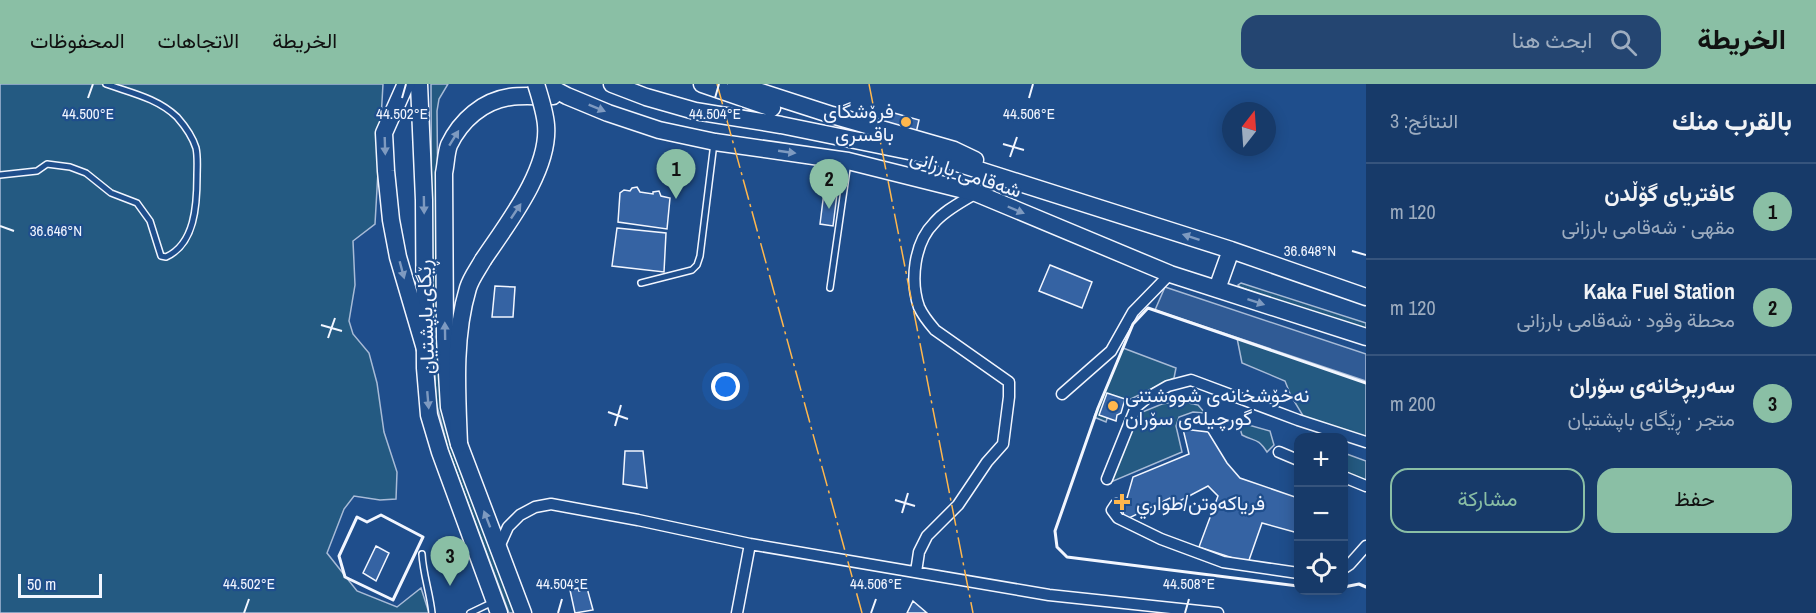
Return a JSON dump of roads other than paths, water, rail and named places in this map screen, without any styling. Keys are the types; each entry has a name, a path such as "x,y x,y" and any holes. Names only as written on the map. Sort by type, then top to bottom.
{"main road":[{"path":"407,84 384,133 386,171 391,220 398,256 425,349"},
{"name":"ڕێگای باپشتیان","path":"419,84 424,200 425,349 429,415 440,453 497,607"},
{"path":"459,444 457,390 460,323 469,286 483,260 525,198 543,153 546,126 536,84"},
{"name":"شەقامی بارزانی","path":"544,84 608,113 659,130 715,142 848,161 976,193 1170,274 1366,337"},
{"name":"شەقامی بارزانی","path":"612,84 646,97 695,111 781,125 938,157 1231,250 1366,297"},
{"path":"702,84 743,100 938,157"},
{"path":"736,84 832,115 954,150 978,162 992,174"},
{"name":"ڕێگای باپشتیان","path":"523,613 459,444 449,407 445,339 444,173 448,147 470,116 494,100 512,97 567,96"},
{"path":"1217,290 1231,250"}],"street":[{"path":"916,572 919,552 927,536 958,506 982,469 1003,444 1006,427 1009,382 935,330 919,306 916,290 914,273 924,237 933,223 976,193"},
{"path":"1062,394 1111,351 1133,312 1170,274"},
{"path":"1107,479 1136,407 1168,386 1191,380 1298,420 1366,442"},
{"path":"1279,452 1294,458"},
{"path":"1348,479 1366,486"},
{"path":"498,550 503,534 520,515 535,507 551,504 750,544 1049,595 1218,613"},
{"path":"1116,504 1113,510 1118,518 1196,553 1223,562 1294,572"},
{"path":"737,613 750,544"},
{"path":"1348,565 1366,546"}],"lane":[{"path":"0,175 37,171 46,164 70,167 86,173 111,193 137,203 150,221 161,256 166,257 180,248 194,219 197,192 196,149 178,118 165,107 106,84"},
{"path":"641,283 692,270 697,265 715,142"},
{"path":"830,288 848,161"},
{"path":"422,554 432,613"},
{"path":"470,613 497,607"}],"place":[{"name":"فرۆشگای باقسری","path":"906,122"},
{"name":"کافتریای گۆڵدن","path":"676,199"},
{"name":"Kaka Fuel Station","path":"829,209"},
{"name":"نەخۆشخانەی شووشتنی گورچیلەی سۆران","path":"1113,406"},
{"name":"فریاکەوتن/طواري","path":"1122,502"},
{"name":"سەربڕخانەی سۆران","path":"450,586"}]}
